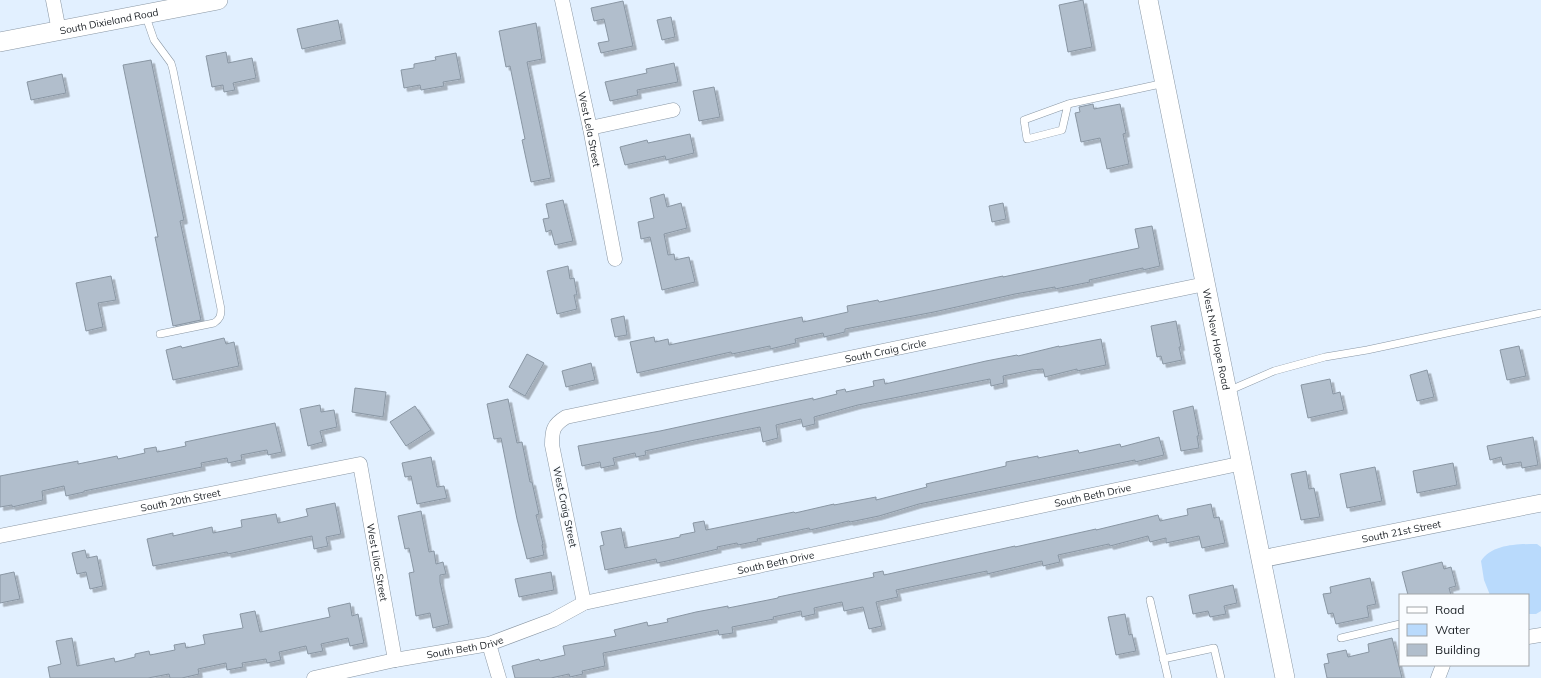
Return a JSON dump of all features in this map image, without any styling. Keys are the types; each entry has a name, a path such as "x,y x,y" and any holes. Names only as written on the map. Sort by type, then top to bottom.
{"main road":[{"name":"South Dixieland Road","path":"0,42 218,0"},
{"name":"West New Hope Road","path":"1148,0 1205,284 1243,463 1285,678"}],"street":[{"path":"53,0 59,31"},
{"name":"West Lela Street","path":"562,0 590,128 615,259"},
{"path":"590,128 673,110"},
{"name":"South Craig Circle","path":"566,417 1205,284"},
{"name":"West Craig Street","path":"566,417 557,423 552,433 552,445 584,603"},
{"name":"South Beth Drive","path":"314,678 395,660 489,644 554,620 584,603 1243,463"},
{"name":"South 20th Street","path":"0,536 360,464"},
{"name":"West Lilac Street","path":"360,464 395,660"},
{"name":"South 21st Street","path":"1261,559 1541,503"},
{"path":"1529,637 1541,635"},
{"path":"489,644 499,678"}],"lane":[{"path":"145,14 154,40 171,63 173,70 221,309 221,316 219,320 214,323 160,334"},
{"path":"1068,104 1062,130 1027,139 1024,120 1068,104 1165,83"},
{"path":"1227,391 1274,371 1325,357 1367,350 1541,313"},
{"path":"1150,600 1168,678"},
{"path":"1341,638 1399,624"},
{"path":"1163,659 1214,648 1221,678"}],"water":[{"path":"1522,544 1537,544 1541,547 1541,611 1536,614 1529,614 1529,594 1490,594 1484,580 1481,561 1486,555 1499,548"}],"building":[{"path":"1083,0 1092,47 1068,52 1059,5"},
{"path":"623,1 633,46 601,53 598,43 609,41 604,19 594,21 591,8"},
{"path":"671,17 675,37 662,40 657,20"},
{"path":"338,20 342,40 302,49 297,29"},
{"path":"536,23 542,59 527,62 551,178 531,182 522,140 525,139 510,66 506,67 499,31"},
{"path":"226,52 228,63 252,58 256,78 233,83 235,90 224,92 223,85 212,87 206,56"},
{"path":"456,53 461,79 443,82 444,86 421,90 420,85 404,88 401,70 414,68 414,64 436,60 435,57"},
{"path":"151,60 184,220 180,221 201,320 173,326 155,237 158,237 123,65"},
{"path":"674,63 678,82 637,90 638,95 610,101 605,82 647,73 646,69"},
{"path":"62,74 66,93 31,100 27,82"},
{"path":"714,87 720,117 699,121 693,91"},
{"path":"1093,104 1094,109 1120,104 1126,133 1123,134 1129,164 1107,169 1100,138 1081,142 1075,113 1080,112 1079,107"},
{"path":"690,134 694,153 666,160 665,156 625,165 620,147 647,140 648,143"},
{"path":"664,194 667,207 681,203 687,228 664,234 668,255 674,254 675,260 689,257 695,282 662,290 650,237 641,239 638,222 654,218 650,198"},
{"path":"563,200 573,241 555,245 551,230 546,232 543,219 549,218 546,204"},
{"path":"1003,203 1006,219 992,222 989,206"},
{"path":"1152,226 1160,266 1143,270 1143,268 1089,280 1090,282 1055,289 1055,287 1015,294 934,312 845,329 845,332 824,337 823,333 795,339 796,343 770,349 770,346 732,354 731,352 637,373 630,342 654,337 655,342 668,339 669,345 802,317 803,322 848,312 847,306 878,300 879,302 1139,248 1135,229"},
{"path":"568,266 570,279 574,278 577,295 574,295 577,309 557,314 547,271"},
{"path":"111,276 116,300 98,303 103,327 86,331 76,283"},
{"path":"624,316 627,335 615,337 611,319"},
{"path":"1176,321 1182,360 1163,364 1161,356 1157,357 1151,326"},
{"path":"224,338 226,344 234,342 239,366 173,380 166,350 181,346 182,348"},
{"path":"1101,339 1106,365 1077,371 1077,369 1045,377 1043,369 1032,370 1003,376 1004,383 991,386 990,379 858,405 814,417 815,424 803,427 801,419 776,425 778,438 763,442 760,427 645,451 646,455 636,457 635,453 613,458 615,465 601,468 600,462 582,466 578,446 660,431 813,398 813,400 837,394 836,391 845,389 846,392 874,386 873,381 884,379 885,384 986,361"},
{"path":"1519,346 1526,376 1507,380 1500,350"},
{"path":"527,354 544,363 525,396 509,387"},
{"path":"591,363 595,380 566,387 562,371"},
{"path":"1427,370 1434,397 1417,401 1410,375"},
{"path":"1330,379 1333,394 1340,392 1344,410 1308,418 1301,385"},
{"path":"355,388 386,392 383,417 352,412"},
{"path":"508,399 517,443 522,442 530,482 532,482 539,514 536,515 543,544 544,555 527,559 517,519 501,438 494,439 487,404"},
{"path":"320,405 321,412 334,410 337,427 320,431 323,442 308,446 300,409"},
{"path":"415,406 431,430 406,446 390,422"},
{"path":"1193,406 1199,436 1197,436 1199,448 1181,451 1173,411"},
{"path":"275,423 282,452 268,455 267,450 241,455 242,460 228,463 227,458 201,463 202,467 66,496 64,486 42,491 43,500 12,507 12,505 0,507 0,476 78,461 78,464 117,456 118,459 145,453 144,449 156,447 157,452 186,446 185,442"},
{"path":"1159,437 1164,455 1135,462 1135,460 919,504 879,516 810,530 809,528 757,539 758,541 738,545 737,543 717,547 718,549 667,561 657,563 656,559 605,570 600,546 604,545 601,532 621,528 625,548 680,537 680,535 695,532 693,523 704,521 706,530 834,504 876,497 876,500 927,487 926,484 1006,466 1006,462 1038,456 1038,458 1078,450 1079,453 1120,444 1121,447"},
{"path":"1533,437 1538,465 1522,468 1521,462 1503,465 1501,457 1490,460 1487,446"},
{"path":"431,457 437,487 444,486 447,498 417,504 411,476 405,477 402,463"},
{"path":"1453,463 1457,485 1417,493 1413,471"},
{"path":"1375,467 1382,501 1347,508 1340,474"},
{"path":"1306,471 1309,489 1314,488 1320,517 1301,520 1291,474"},
{"path":"335,503 341,534 326,537 328,546 314,549 312,536 228,554 227,552 153,566 147,539 173,533 173,536 212,527 213,533 242,527 241,520 276,514 278,523 308,516 306,509"},
{"path":"1211,504 1214,518 1219,517 1225,543 1202,548 1199,536 1166,543 1166,538 1150,542 1148,536 1110,546 1109,544 1058,555 1060,562 1043,566 1042,561 987,574 987,571 896,590 898,597 876,602 882,626 869,629 863,607 844,611 842,602 814,608 815,614 802,617 801,611 773,617 774,619 732,627 733,633 719,635 718,630 603,653 605,666 582,671 583,674 570,677 569,674 551,678 515,678 512,666 539,659 540,661 565,655 563,646 616,636 614,630 647,622 648,626 668,622 667,619 696,612 728,606 728,608 874,577 873,573 883,571 884,575 1096,530 1158,515 1160,521 1188,515 1187,509"},
{"path":"421,511 429,552 434,551 436,564 443,562 446,574 440,575 440,582 449,624 433,628 430,613 416,616 409,573 414,572 409,548 405,549 398,516"},
{"path":"85,550 87,558 97,556 103,586 90,589 86,572 77,574 72,553"},
{"path":"1442,562 1444,569 1451,567 1456,586 1449,588 1451,594 1408,594 1402,572"},
{"path":"14,572 20,599 0,603 0,575"},
{"path":"551,572 554,590 519,597 515,579"},
{"path":"1370,578 1376,604 1367,606 1369,617 1336,624 1333,613 1328,614 1323,594 1331,593 1330,587"},
{"path":"1233,585 1237,603 1224,606 1226,614 1210,617 1208,611 1193,614 1189,595"},
{"path":"350,603 352,616 358,614 364,643 350,646 348,638 321,644 323,651 308,654 306,646 279,652 281,660 267,663 266,659 242,663 243,667 227,670 226,663 198,669 199,674 182,678 170,678 169,674 148,678 50,678 48,667 61,664 56,641 72,638 77,666 114,658 115,662 135,657 135,654 149,651 150,655 175,650 174,645 185,643 186,648 205,644 203,635 243,628 240,614 255,611 260,632 330,617 328,608"},
{"path":"1125,614 1129,635 1132,634 1136,651 1116,655 1108,617"},
{"path":"1392,638 1402,678 1327,678 1324,664 1329,663 1327,654 1346,650 1348,657 1369,652 1368,644"}]}
